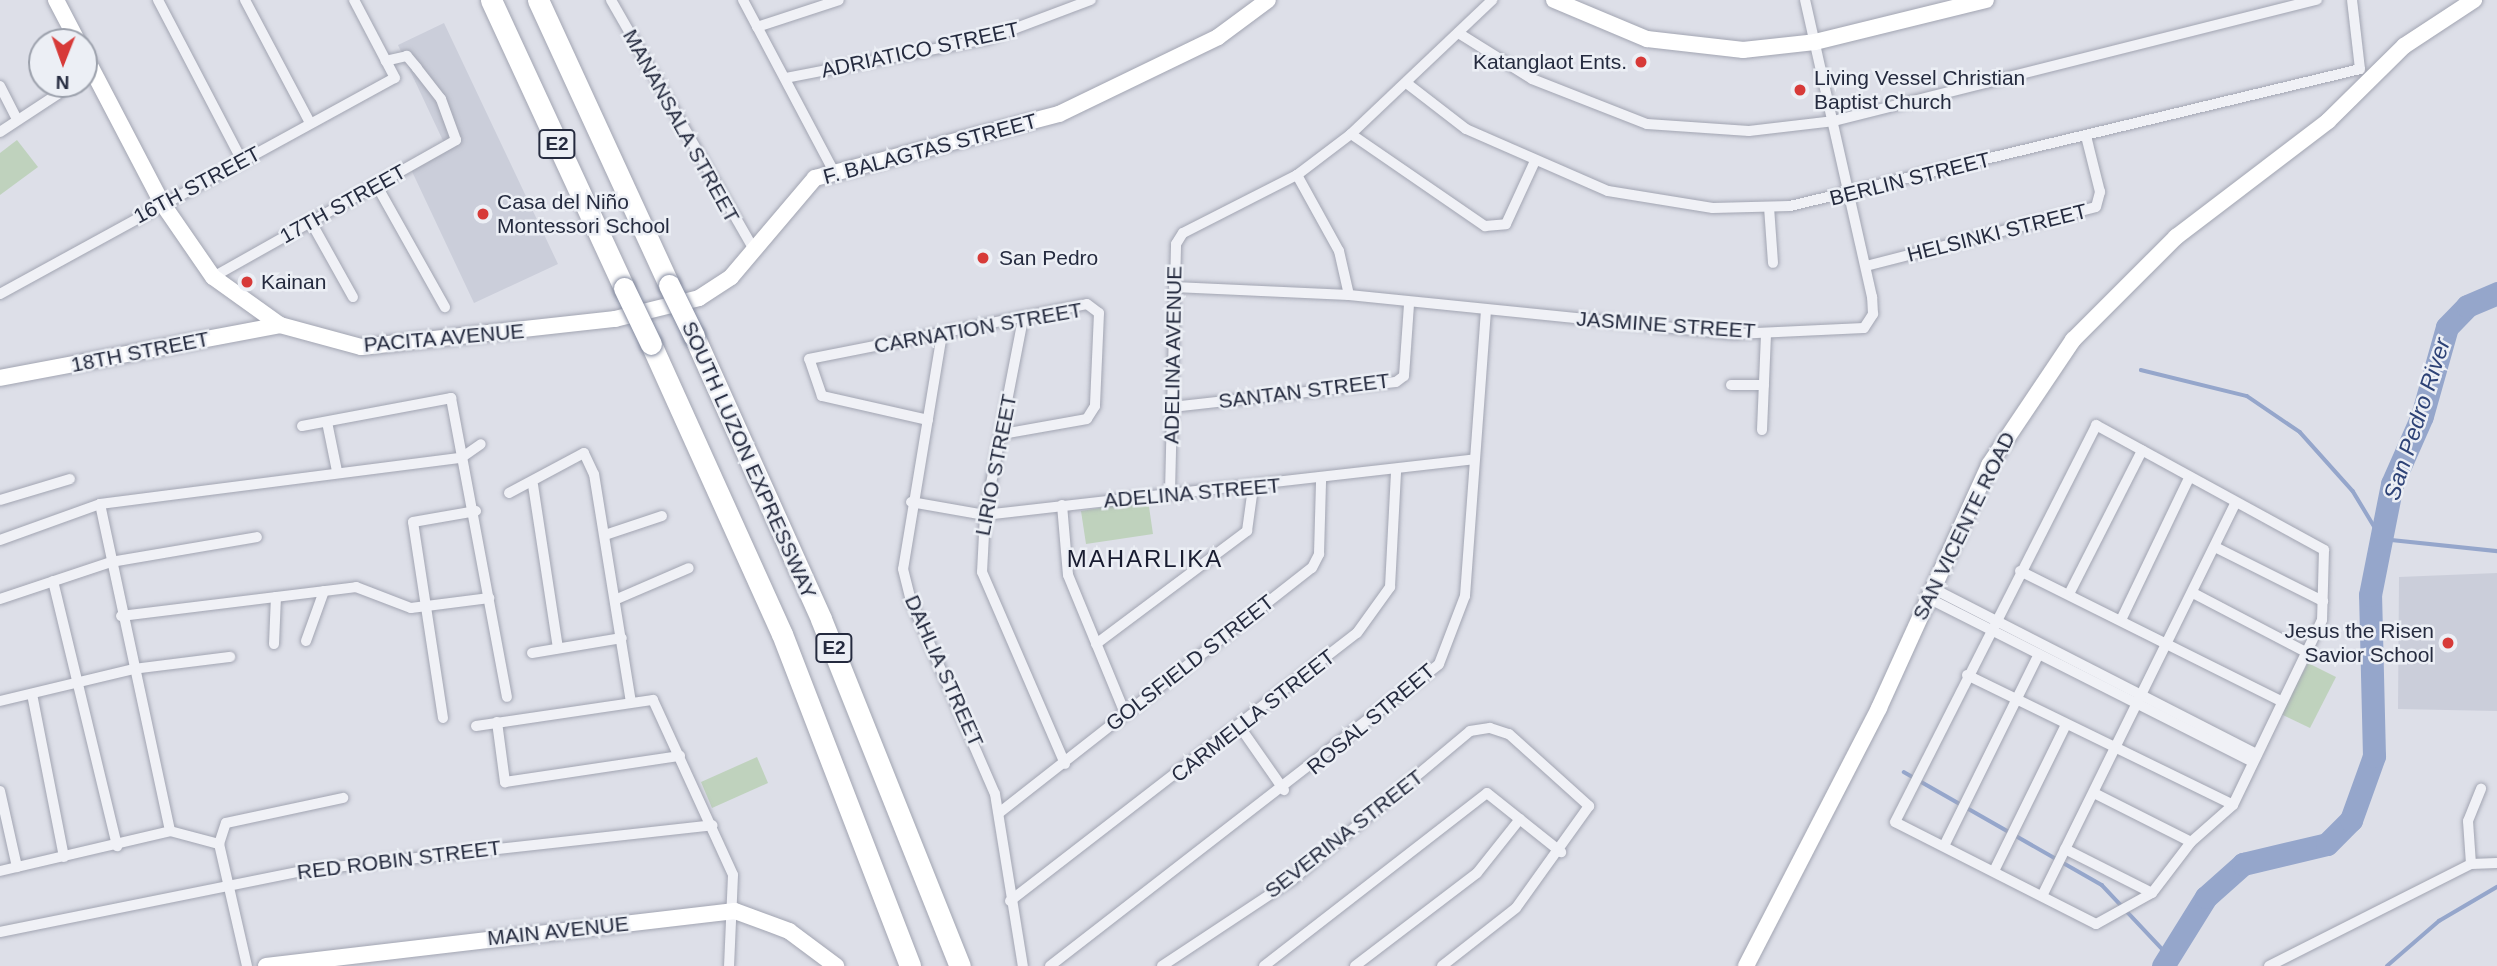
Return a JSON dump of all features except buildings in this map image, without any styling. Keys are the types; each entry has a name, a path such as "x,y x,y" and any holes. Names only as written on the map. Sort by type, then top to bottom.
{"highway":[{"name":"SOUTH LUZON EXPRESSWAY","path":"491,0 782,634 910,966"},
{"name":"SOUTH LUZON EXPRESSWAY","path":"538,0 694,336 821,619 960,966"}],"main road":[{"path":"56,0 71,28"},
{"name":"F. BALAGTAS STREET","path":"615,319 699,298 755,251 806,185 833,170 973,141 1059,114 1218,37 1268,0"},
{"path":"1555,0 1600,24 1703,49 1815,42 1986,0"},
{"name":"SAN VICENTE ROAD","path":"1746,966 1858,751 1930,593 2013,424 2115,293 2176,237 2328,121 2404,46 2474,0"},
{"name":"PACITA AVENUE","path":"98,92 162,203 213,277 280,325 361,347 615,319"},
{"name":"18TH STREET","path":"0,378 280,325"},
{"name":"MAIN AVENUE","path":"267,966 735,911 789,931 836,966"}],"street":[{"path":"158,0 242,161"},
{"path":"245,0 310,123"},
{"path":"354,0 386,61"},
{"name":"MANANSALA STREET","path":"611,0 755,251"},
{"path":"743,0 833,170"},
{"path":"757,27 839,0"},
{"name":"ADRIATICO STREET","path":"786,78 987,38 1091,0"},
{"name":"ADELINA AVENUE","path":"1170,492 1176,244 1183,233 1297,175 1409,85 1492,0"},
{"name":"JASMINE STREET","path":"1174,287 1349,295 1409,304 1766,333 1864,328 1873,314 1866,265 1805,0"},
{"path":"1460,34 1532,79 1647,124 1749,131 1834,121 2317,0"},
{"name":"BERLIN STREET","path":"1409,85 1466,129 1534,163 1608,191 1674,203 1769,207 1851,194 2360,69 2352,0"},
{"name":"17TH STREET","path":"213,277 456,140 452,122 407,56 386,61"},
{"name":"16TH STREET","path":"0,294 162,203 395,78 386,61"},
{"path":"0,86 16,118"},
{"path":"0,132 16,118 50,98"},
{"path":"1351,134 1427,193 1485,226 1506,224 1534,163"},
{"name":"HELSINKI STREET","path":"1866,265 2096,207 2100,192 2086,136"},
{"path":"1297,175 1339,251 1349,295"},
{"path":"377,186 445,307"},
{"path":"1769,207 1773,263"},
{"path":"311,222 352,298"},
{"name":"CARNATION STREET","path":"928,420 822,396 809,359 1023,319 1087,304 1099,313 1095,406 1087,419 1003,434"},
{"name":"SANTAN STREET","path":"1172,407 1396,382 1404,376 1409,304"},
{"name":"ROSAL STREET","path":"1050,966 1284,790 1439,664 1465,596 1486,310"},
{"name":"LIRIO STREET","path":"1023,319 1003,434 985,515 982,572 1065,764"},
{"path":"1762,430 1766,333"},
{"name":"DAHLIA STREET","path":"942,334 911,502 903,569 911,601 972,729 999,814 1010,901 1023,966"},
{"path":"1731,385 1764,385"},
{"path":"302,426 451,398 461,458 476,511 507,697"},
{"path":"327,422 337,471"},
{"path":"2096,425 2189,478 2324,550 2323,601 2306,652 2233,805 2191,842 2152,894 2096,924 2043,894 1895,822 1992,625 2096,425"},
{"path":"0,540 100,505 337,471 461,458 481,444"},
{"path":"2069,594 2141,451"},
{"path":"509,493 533,485 583,453 594,474 617,599 631,702"},
{"name":"ADELINA STREET","path":"911,502 985,515 1170,492 1321,481 1473,460"},
{"name":"CARMELLA STREET","path":"1010,901 1240,727 1357,632 1390,587 1396,471"},
{"path":"2121,620 2189,478"},
{"path":"0,500 70,479"},
{"name":"GOLSFIELD STREET","path":"999,814 1312,568 1319,554 1321,481"},
{"path":"533,485 558,648"},
{"path":"1096,644 1247,531 1253,488"},
{"path":"2043,894 2096,794 2235,504"},
{"path":"100,505 121,616 170,831"},
{"path":"1062,505 1068,575 1125,713"},
{"path":"443,718 413,522 476,511"},
{"path":"605,535 663,516"},
{"path":"0,599 111,562 257,537"},
{"path":"2215,547 2323,601"},
{"path":"617,599 689,568"},
{"path":"2020,572 2169,642 2281,701"},
{"path":"52,581 81,684 117,846"},
{"path":"121,616 356,587 411,608 489,597"},
{"path":"306,641 324,590"},
{"path":"1930,593 2142,698 2255,758"},
{"path":"2193,593 2306,652"},
{"path":"274,644 276,597"},
{"path":"1992,625 2039,654 2142,698"},
{"path":"532,653 622,638"},
{"path":"1944,846 2039,654"},
{"path":"0,701 81,684 133,669 230,657"},
{"path":"1967,675 2065,727 2233,805"},
{"path":"32,694 64,857"},
{"path":"476,726 653,700 713,825 733,875 735,911 729,966"},
{"path":"497,722 505,782 680,756"},
{"path":"1240,727 1284,790"},
{"path":"1994,871 2065,727"},
{"name":"SEVERINA STREET","path":"1162,966 1292,880 1470,731 1490,728 1509,734 1585,797 1587,815 1561,852"},
{"path":"2471,864 2468,821 2481,788"},
{"path":"0,791 17,867"},
{"path":"2096,794 2191,842"},
{"path":"1264,966 1417,853 1478,797 1496,795 1520,819 1561,852 1516,908 1442,966"},
{"path":"247,966 219,844 226,823 343,798"},
{"path":"1355,966 1477,873 1520,819"},
{"name":"RED ROBIN STREET","path":"0,932 228,884 713,825"},
{"path":"0,871 117,846 170,831 219,844"},
{"path":"2065,849 2152,894"},
{"path":"2269,966 2471,864 2497,863"}],"shaded area":[{"name":"Casa del Niño Montessori School","path":"444,23 558,264 474,303 408,163 445,145 398,45"},
{"name":"Jesus the Risen Savior School","path":"2497,573 2497,711 2398,709 2399,577"}],"green space":[{"path":"17,140 38,167 0,195 0,153"},
{"path":"1148,500 1153,534 1086,544 1081,511"},
{"path":"2308,663 2336,677 2310,728 2281,714"},
{"path":"757,757 768,783 712,808 701,782"}],"waterway":[{"name":"San Pedro River","path":"2163,966 2206,897 2243,864 2327,844 2351,820 2374,756 2370,595 2392,484 2422,416 2447,327 2467,306 2497,293"},
{"path":"2141,370 2247,396 2300,432 2353,491 2382,539 2497,551"},
{"path":"1904,772 2102,885 2168,955"},
{"path":"2387,966 2439,921 2497,887"}],"place":[{"name":"Katanglaot Ents.","path":"1641,62"},
{"name":"Living Vessel Christian Baptist Church","path":"1800,90"},
{"name":"Casa del Niño Montessori School","path":"483,214"},
{"name":"San Pedro","path":"983,258"},
{"name":"Kainan","path":"247,282"},
{"name":"Jesus the Risen Savior School","path":"2448,643"}],"district":[{"name":"MAHARLIKA","path":"1145,559"}]}
